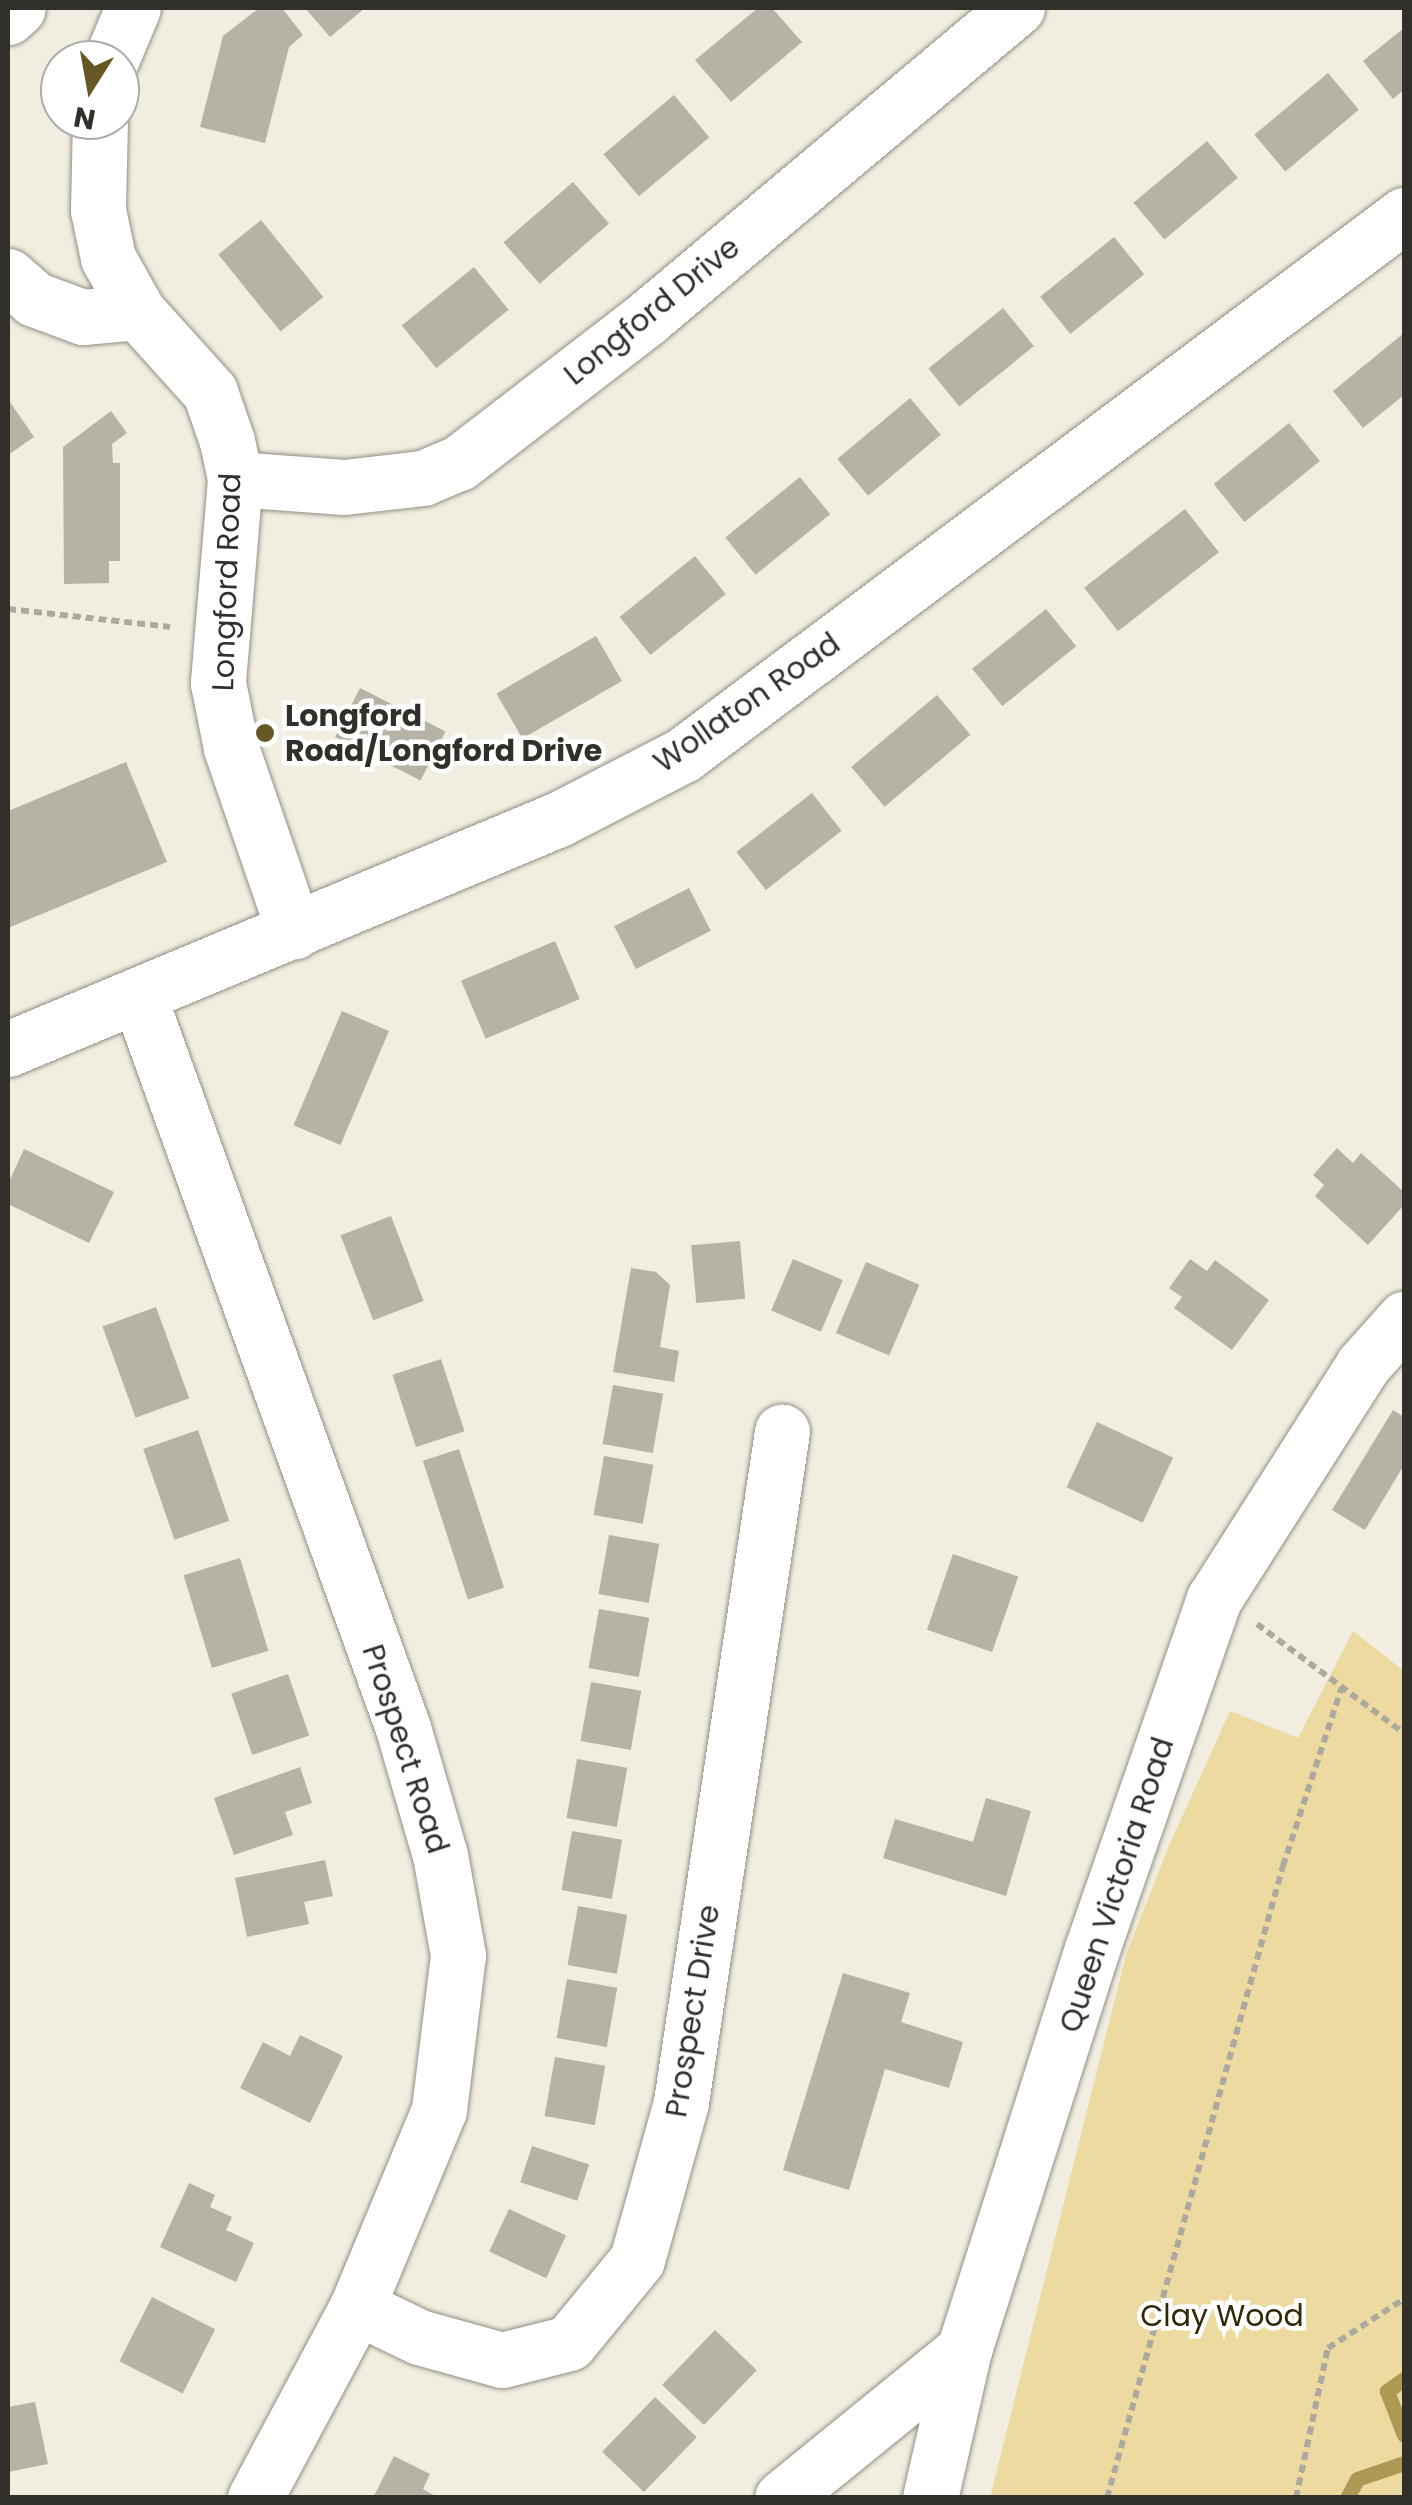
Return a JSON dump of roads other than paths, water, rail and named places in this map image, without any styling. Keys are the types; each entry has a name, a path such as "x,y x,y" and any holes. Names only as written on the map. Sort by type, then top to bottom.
{"street":[{"path":"8,17 18,8"},
{"path":"119,40 133,8"},
{"name":"Longford Drive","path":"235,479 373,485 424,478 459,463 646,318 1017,8"},
{"name":"Longford Road","path":"100,140 98,210 108,258 138,312 210,392 235,479 218,683 231,748 294,931"},
{"name":"Wollaton Road","path":"8,1049 559,818 683,755 1404,214"},
{"path":"8,276 34,299 83,317 138,312"},
{"name":"Prospect Road","path":"139,997 403,1728 440,1855 458,1955 439,2110 358,2307 255,2498"},
{"name":"Queen Victoria Road","path":"930,2498 964,2350 1092,1949 1217,1594 1363,1365 1404,1319"},
{"name":"Prospect Drive","path":"358,2307 419,2337 502,2360 569,2343 637,2260 681,2102 782,1432"},
{"path":"782,2498 964,2350"}],"waterway":[{"path":"1404,2379 1387,2391 1404,2435"},
{"path":"1347,2498 1357,2479 1404,2463"}],"place":[{"name":"Longford Road/Longford Drive","path":"265,733"}],"park label":[{"name":"Clay Wood","path":"1222,2316"}]}
